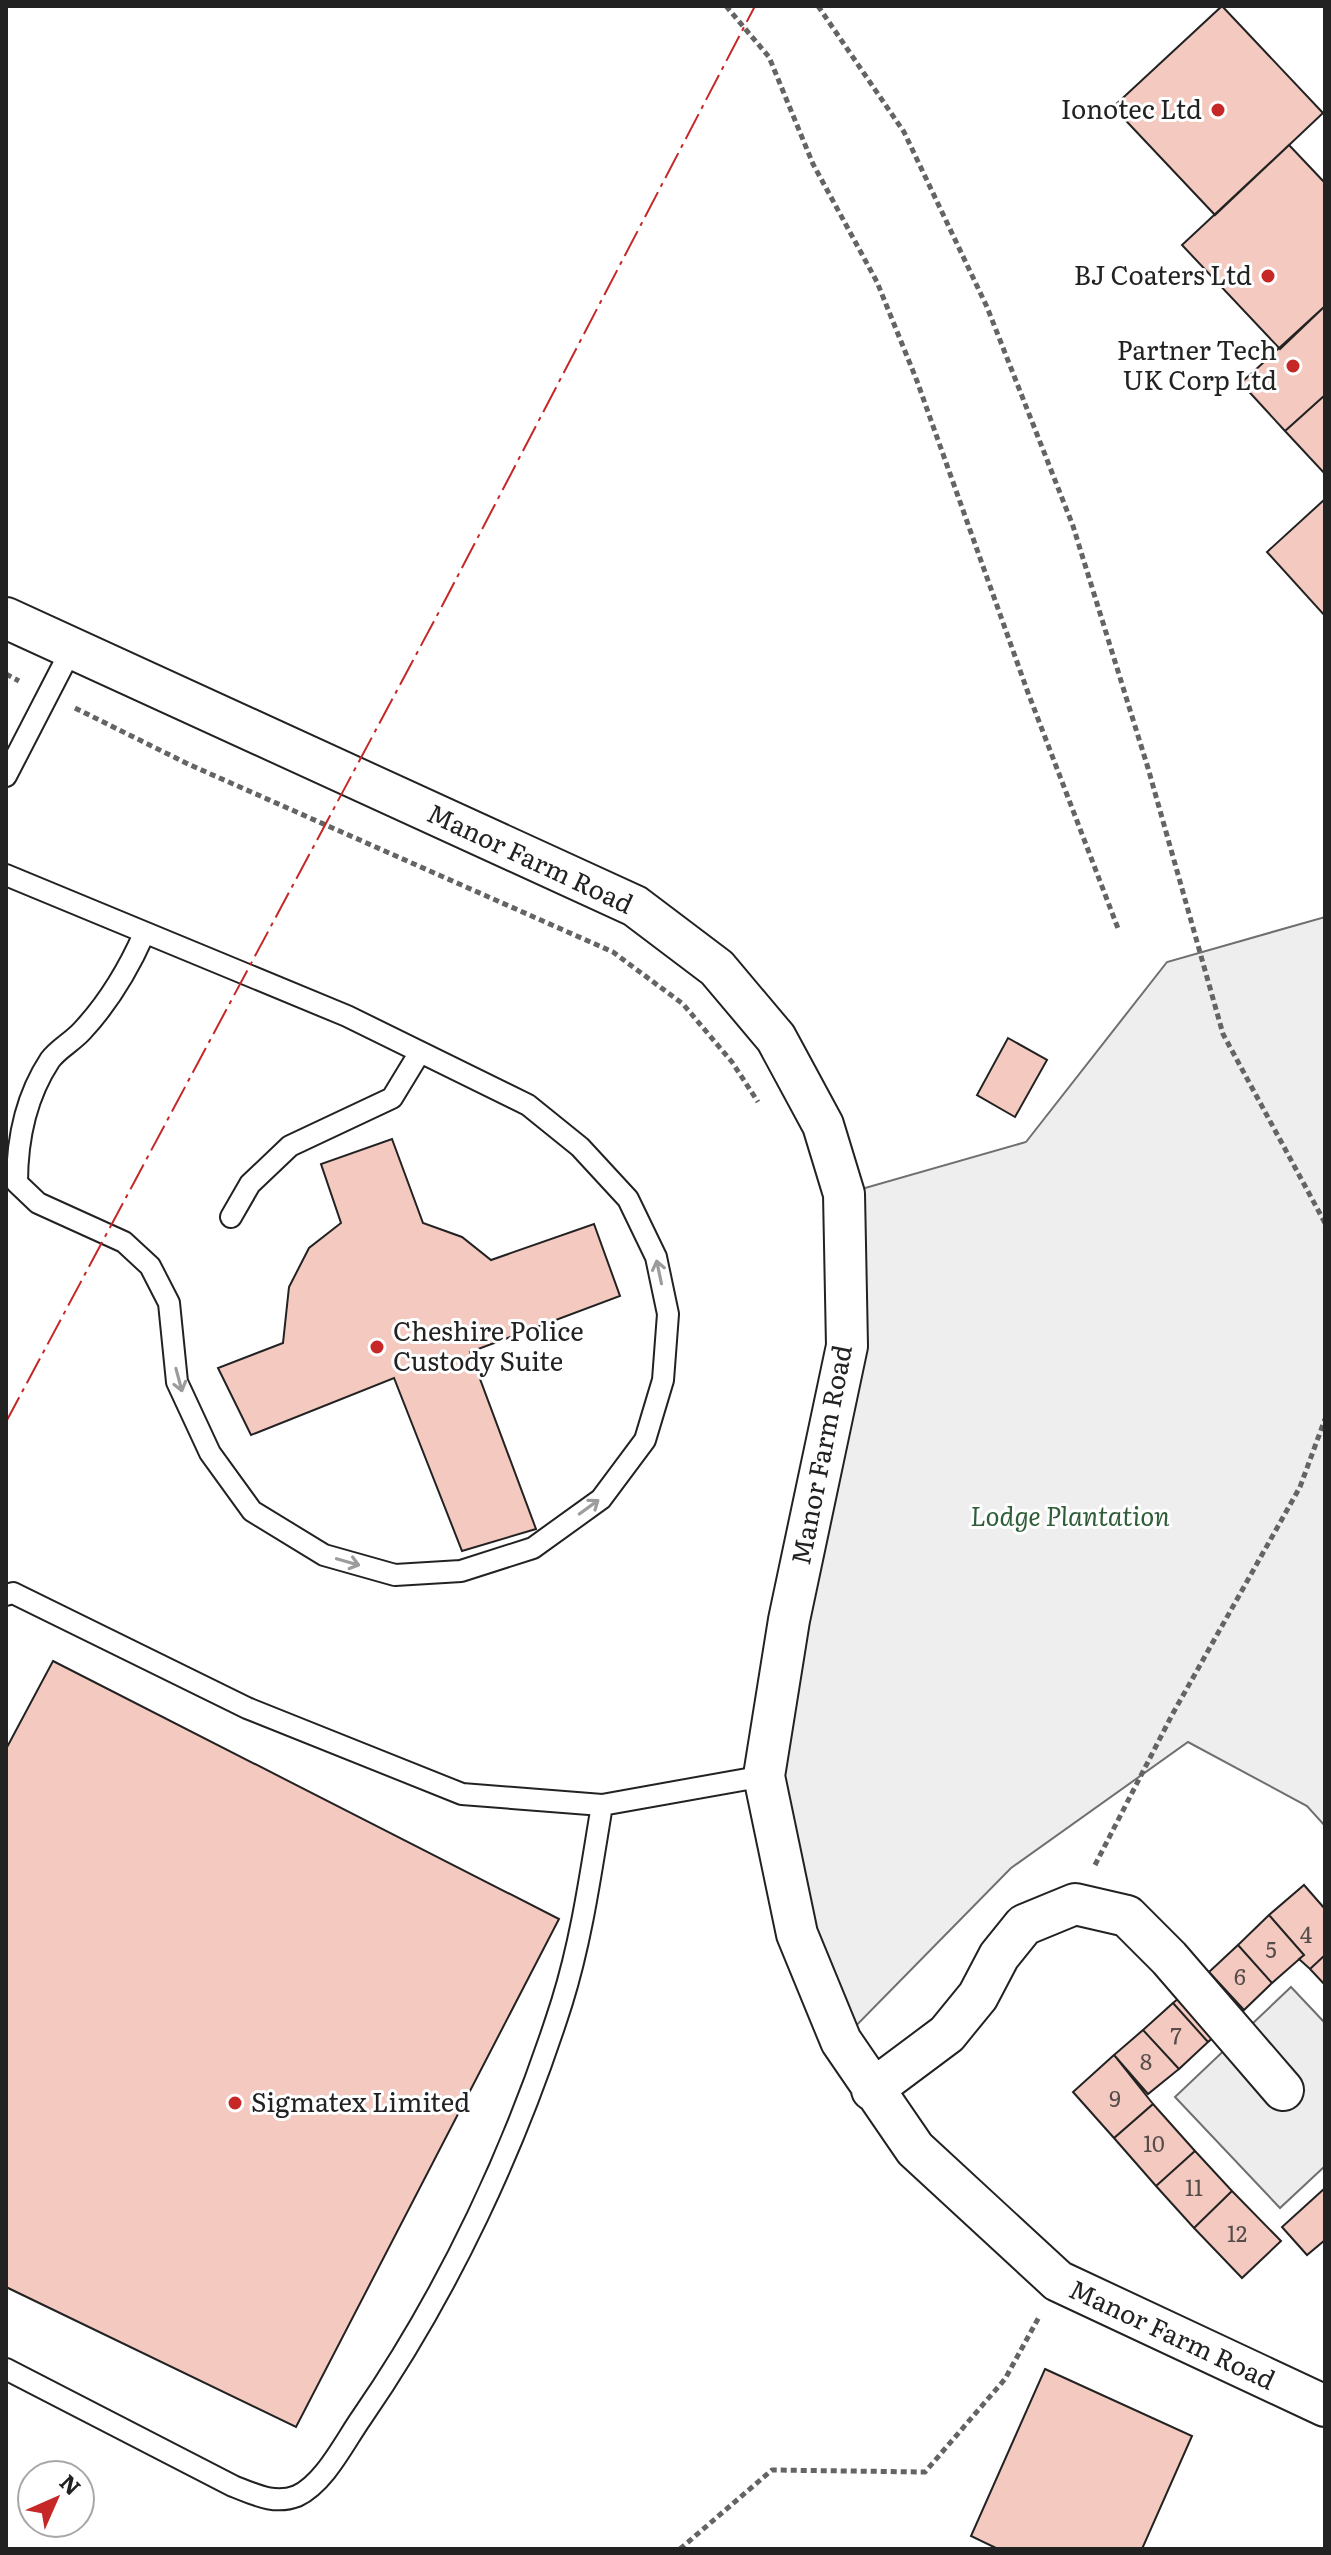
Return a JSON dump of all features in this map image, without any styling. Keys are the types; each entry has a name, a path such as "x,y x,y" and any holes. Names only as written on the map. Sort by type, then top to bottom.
{"street":[{"name":"Manor Farm Road","path":"6,618 635,906 717,968 776,1038 823,1125 844,1194 847,1346 789,1620 764,1776 797,1934 841,2041 915,2149 1058,2281 1325,2406"},
{"path":"872,2090 947,2034 978,1996 999,1956 1024,1925 1075,1904 1127,1916 1169,1958 1283,2090"}],"lane":[{"path":"6,776 72,648"},
{"path":"6,875 347,1016 528,1105 580,1147 628,1199 656,1257 668,1314 663,1380 645,1440 601,1499 533,1548 461,1571 395,1575 324,1555 252,1511 210,1453 177,1382 169,1303 150,1266 124,1242 38,1203 17,1183 17,1146 25,1110 44,1071 51,1059 80,1033 105,1004 127,973 144,934"},
{"path":"231,1217 250,1184 290,1146 392,1098 420,1052"},
{"path":"6,1595 13,1593 247,1708 462,1794 602,1805 764,1776"},
{"path":"6,2369 233,2486 269,2500 297,2495 323,2473 380,2391 448,2276 510,2142 562,2001 584,1918 602,1805"}],"path":[{"path":"726,6 769,57 813,164 877,282 917,381 1027,690 1119,931"},
{"path":"818,6 904,132 987,307 1073,526 1148,768 1223,1034 1325,1223"},
{"path":"1075,1904 1172,1715 1300,1487 1325,1419"},
{"path":"680,2549 772,2470 925,2472 1005,2379 1058,2281"}],"green space":[{"name":"Lodge Plantation","path":"1325,917 1325,1826 1307,1806 1188,1742 1011,1868 841,2041 764,1776 847,1346 844,1194 1026,1142 1167,962"}],"shaded area":[{"path":"1291,1987 1325,2023 1325,2166 1280,2208 1175,2097"}],"building":[{"name":"Ionotec Ltd","path":"1222,6 1323,113 1215,215 1113,107"},
{"name":"BJ Coaters Ltd","path":"1289,145 1325,183 1325,306 1280,349 1182,245"},
{"name":"Partner Tech UK Corp Ltd","path":"1325,306 1325,395 1285,431 1241,383"},
{"path":"1325,395 1325,474 1285,431"},
{"path":"1325,499 1325,616 1267,552"},
{"path":"1008,1038 1047,1060 1015,1117 977,1095"},
{"name":"Cheshire Police Custody Suite","path":"392,1139 423,1223 462,1237 491,1260 594,1224 620,1296 470,1352 536,1529 462,1551 394,1378 251,1435 218,1368 283,1343 289,1287 309,1248 341,1223 321,1164"},
{"name":"Sigmatex Limited","path":"53,1661 559,1919 296,2427 6,2287 6,1749"},
{"path":"1304,1885 1325,1909 1325,1955 1310,1969 1299,1959 1304,1955 1269,1915"},
{"path":"1269,1915 1304,1955 1272,1983 1238,1945"},
{"path":"1238,1945 1272,1983 1244,2010 1209,1972"},
{"path":"1325,1955 1325,1985 1310,1969"},
{"path":"1209,1972 1244,2010 1208,2042 1173,2003"},
{"path":"1173,2003 1208,2042 1179,2069 1143,2030"},
{"path":"1143,2030 1179,2069 1148,2094 1114,2055"},
{"path":"1114,2055 1153,2104 1114,2138 1073,2092"},
{"path":"1153,2104 1195,2151 1156,2186 1114,2138"},
{"path":"1195,2151 1232,2191 1194,2228 1156,2186"},
{"path":"1325,2188 1325,2240 1307,2255 1282,2227"},
{"path":"1232,2191 1281,2241 1242,2278 1194,2228"},
{"path":"1045,2369 1192,2436 1142,2549 998,2549 971,2536"}],"power":[{"path":"6,1422 441,608 755,6"}],"place":[{"name":"Ionotec Ltd","path":"1218,110"},
{"name":"BJ Coaters Ltd","path":"1268,276"},
{"name":"Partner Tech UK Corp Ltd","path":"1293,366"},
{"name":"Cheshire Police Custody Suite","path":"377,1347"},
{"name":"Sigmatex Limited","path":"235,2103"}]}
